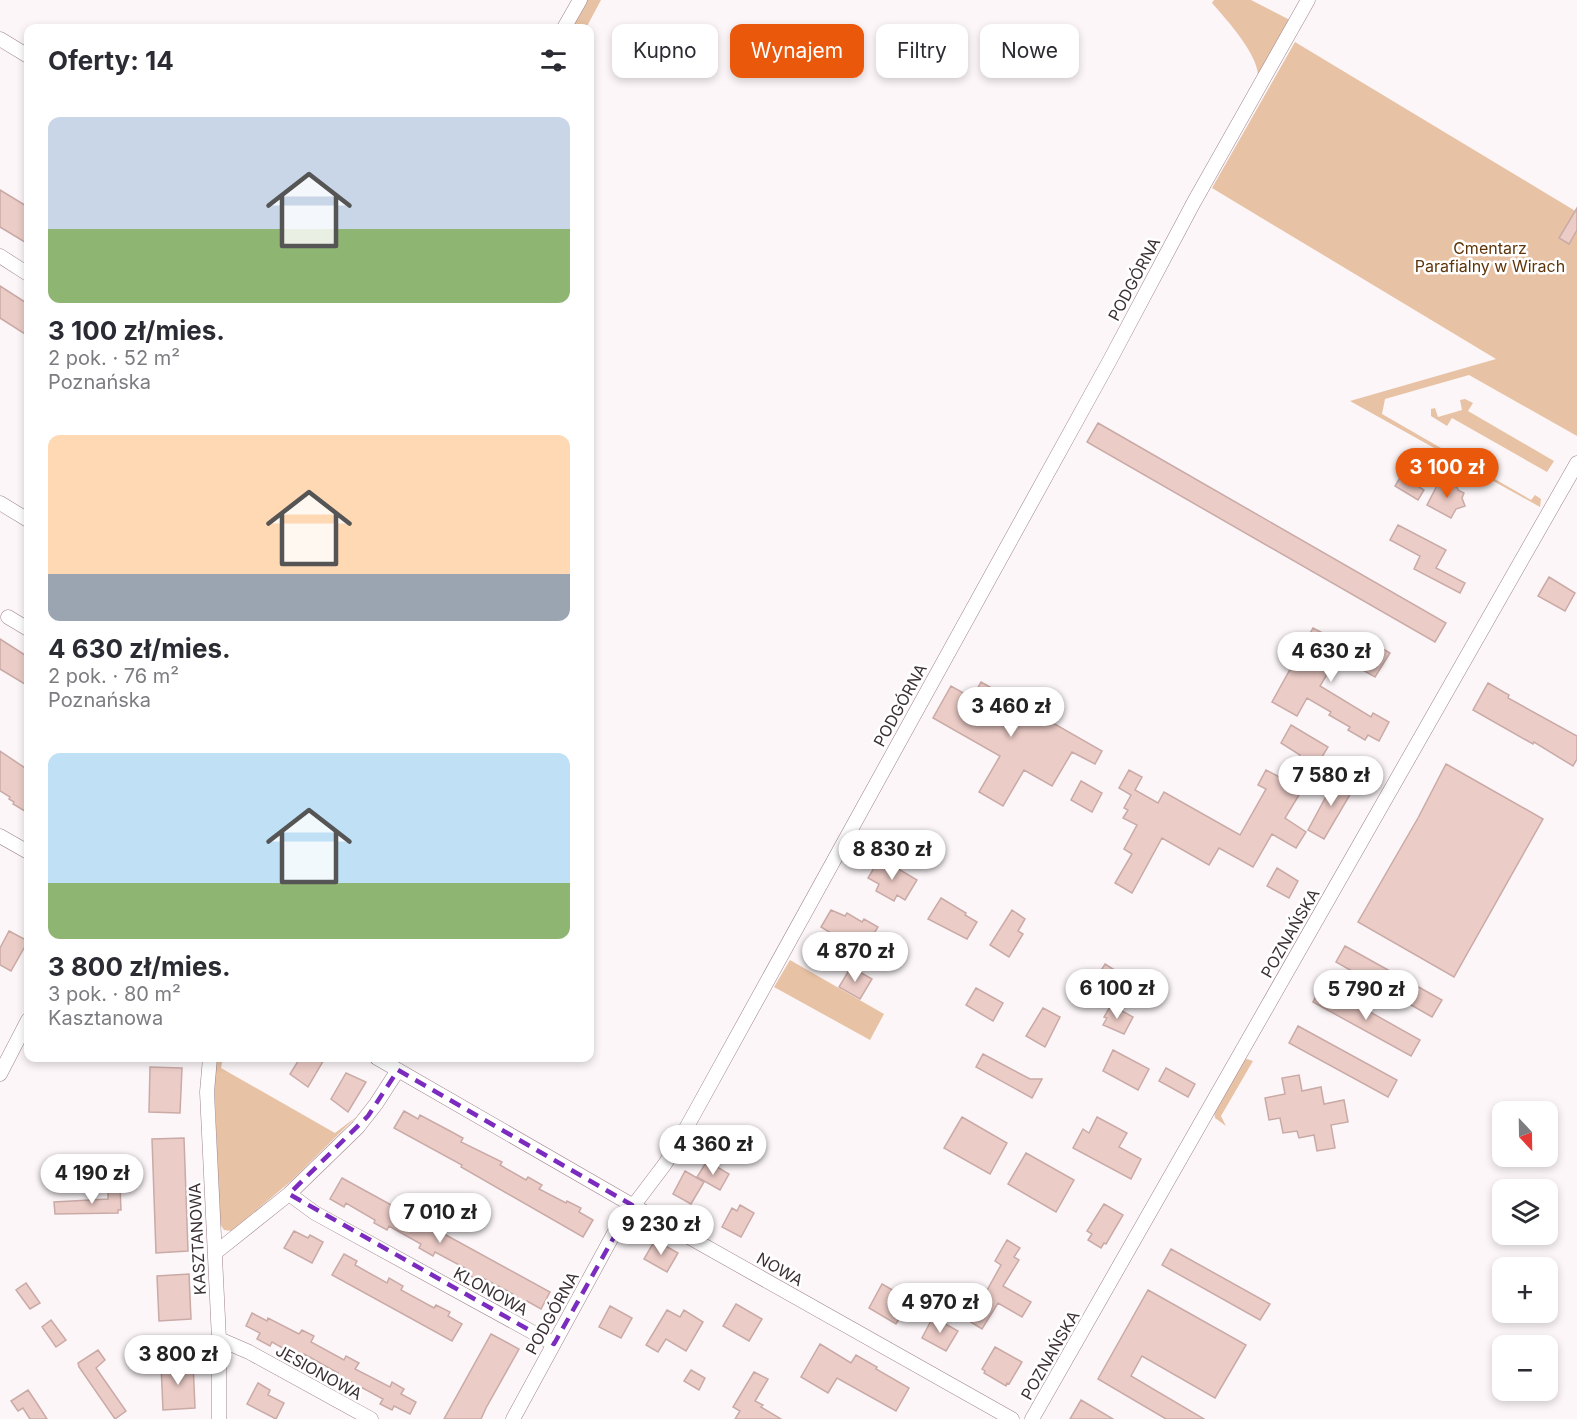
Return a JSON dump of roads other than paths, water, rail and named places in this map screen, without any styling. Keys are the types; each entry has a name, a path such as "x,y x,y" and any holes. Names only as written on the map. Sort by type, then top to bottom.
{"street":[{"path":"566,24 580,0"},
{"name":"PODGÓRNA","path":"513,1419 618,1226 665,1164 684,1132 1110,360 1194,202 1308,0"},
{"path":"0,39 24,54"},
{"path":"0,256 24,271"},
{"name":"POZNAŃSKA","path":"1032,1419 1577,463"},
{"path":"0,503 24,518"},
{"path":"8,617 24,627"},
{"path":"0,836 24,850"},
{"path":"0,1074 24,1028"},
{"name":"KASZTANOWA","path":"210,1062 207,1092 219,1339 219,1419"},
{"name":"NOWA","path":"384,1062 632,1206 704,1244 1012,1419"},
{"path":"215,1253 289,1194 368,1116 398,1070"},
{"name":"KLONOWA","path":"289,1194 315,1214 554,1344"},
{"name":"JESIONOWA","path":"219,1339 249,1352 371,1419"}],"park label":[{"name":"Cmentarz Parafialny w Wirach","path":"1490,257"}]}
